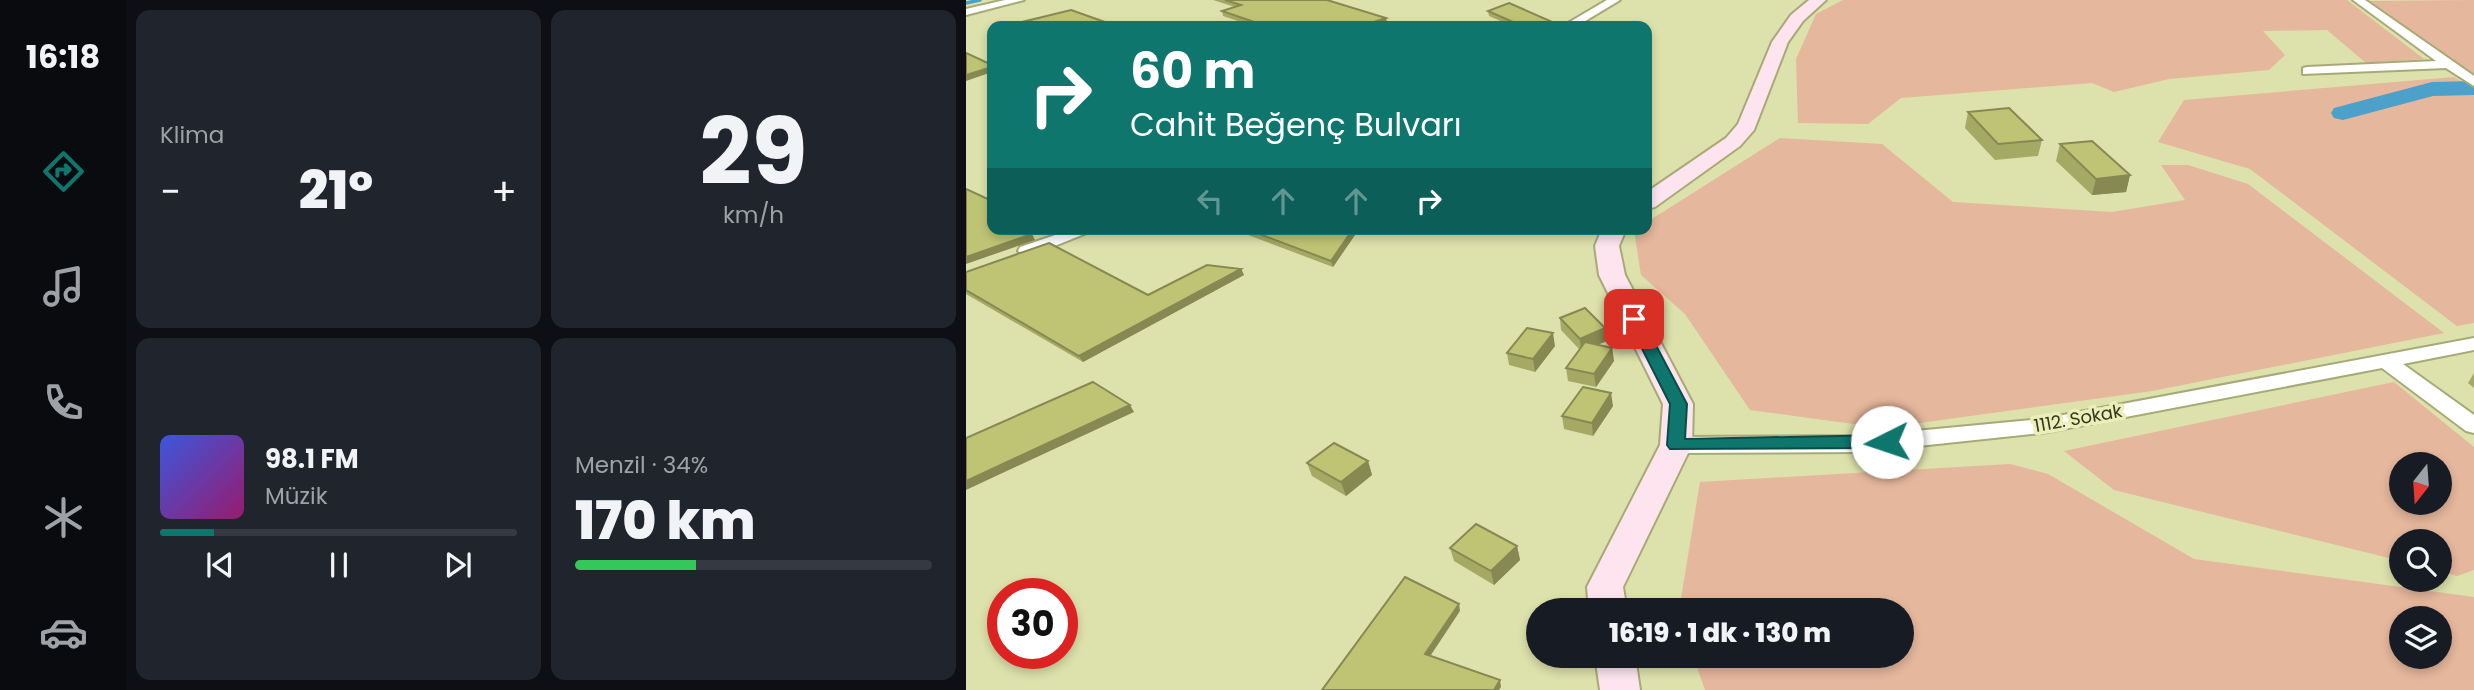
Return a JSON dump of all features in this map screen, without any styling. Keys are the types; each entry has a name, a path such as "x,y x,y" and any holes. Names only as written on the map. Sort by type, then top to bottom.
{"main road":[{"path":"1652,199 1733,142 1747,126 1780,42 1797,18 1818,0"},
{"path":"1606,598 1605,587 1676,445 1678,404 1612,275 1606,255 1609,235"},
{"path":"1617,668 1620,690"}],"street":[{"path":"966,12 1019,0"},
{"path":"1578,21 1615,0"},
{"path":"2358,0 2445,64 2472,80"},
{"path":"2307,71 2445,64"},
{"path":"1015,256 1073,235"},
{"name":"1112. Sokak","path":"1676,445 1862,444 2042,426 2474,344"},
{"path":"2386,361 2474,426"}],"shaded area":[{"path":"1843,0 2347,0 2424,59 2366,63 2327,30 2263,31 2285,55 2269,70 2169,79 2114,92 2092,83 1901,98 1868,124 1798,123 1796,59 1816,14"},
{"path":"2474,0 2474,73 2468,73 2370,1"},
{"path":"2454,77 2474,89 2474,323 2457,326 2250,169 2158,142 2184,100"},
{"path":"1780,138 1882,144 1953,202 2112,212 2185,200 2161,165 2188,165 2248,184 2444,333 2152,391 1883,428 1750,410 1685,314 1641,275 1635,235 1652,235 1652,219"},
{"path":"2394,382 2474,447 2474,570 2457,576 2452,575 2452,529 2389,529 2389,558 2114,490 2064,451"},
{"path":"2010,464 2048,474 2194,559 2389,585 2389,592 2437,592 2474,597 2474,690 1705,690 1697,668 1914,668 1914,598 1681,598 1700,482"}],"building":[{"path":"1225,0 1327,0 1386,18 1377,21 1251,21 1222,11 1241,5"},
{"path":"1509,3 1550,21 1511,21 1488,11"},
{"path":"1071,10 1102,21 1026,21"},
{"path":"966,53 987,63 987,69 966,75"},
{"path":"2009,108 2042,140 1998,144 1968,112"},
{"path":"2092,141 2130,175 2096,179 2060,144"},
{"path":"966,189 987,199 987,235 1029,235 966,257"},
{"path":"1262,235 1349,235 1331,261"},
{"path":"1049,243 1148,295 1207,265 1241,269 1079,356 966,290 966,272"},
{"path":"1585,308 1605,328 1580,339 1560,318"},
{"path":"1527,328 1553,333 1533,359 1507,353"},
{"path":"1585,342 1612,348 1594,374 1566,368"},
{"path":"1093,382 1130,405 966,481 966,438"},
{"path":"1583,387 1611,393 1592,423 1562,416"},
{"path":"1334,443 1368,461 1341,482 1307,463"},
{"path":"1476,524 1517,546 1491,571 1450,548"},
{"path":"1405,577 1459,604 1425,654 1500,680 1494,690 1322,690"}],"waterway":[{"path":"966,3 980,0"},
{"path":"2343,113 2432,89 2474,88"}],"route":[{"path":"1634,319 1678,404 1676,445 1887,442"}]}
